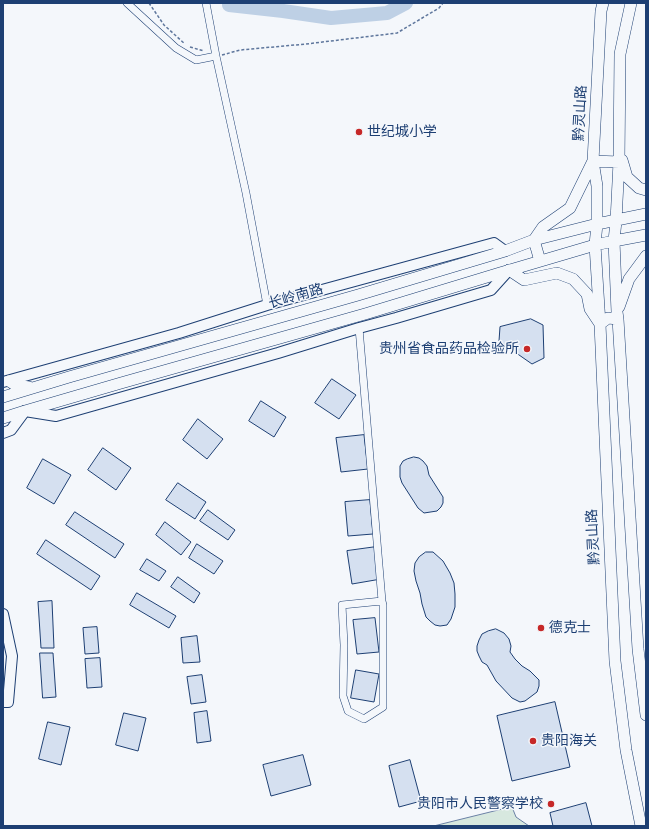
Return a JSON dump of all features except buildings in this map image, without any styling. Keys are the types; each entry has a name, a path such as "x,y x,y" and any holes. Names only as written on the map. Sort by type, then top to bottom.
{"main road":[{"name":"黔灵山路","path":"603,3 601,11 593,161 597,186 597,224 595,245 600,324 615,661 626,750 641,826"},
{"path":"631,3 620,54 619,156 614,241 638,649 646,714"},
{"path":"540,261 534,240 543,227 570,208 593,161 619,156"},
{"path":"619,156 627,177 639,188 646,190"},
{"path":"616,221 646,214"},
{"name":"长岭南路","path":"3,397 505,251 534,240 597,224 616,221"},
{"path":"3,418 365,314 595,245 646,235"},
{"path":"5,384 179,333 267,305 494,243 505,251"},
{"path":"618,315 629,280 646,256"},
{"path":"509,270 524,280 557,273 573,279 587,294 590,309 600,324 608,318 618,315"},
{"path":"25,411 56,416 278,353 491,290 509,270"},
{"path":"5,384 32,388"},
{"path":"3,433 11,430 25,411"},
{"path":"3,614 12,656 8,702 3,702"}],"street":[{"path":"128,3 176,48 196,60 216,56"},
{"path":"206,3 246,193 267,305"},
{"path":"359,328 382,601 383,707 364,718 348,711 343,696 344,645 342,606 382,601"}],"path":[{"path":"149,3 164,25 188,47 210,52 216,56 240,50 397,33 439,8 443,3"}],"shaded area":[{"path":"512,807 516,817 529,826 434,826"}],"waterway":[{"path":"229,5 331,18 387,13 406,3"}],"place":[{"name":"世纪城小学","path":"359,132"},
{"name":"贵州省食品药品检验所","path":"527,349"},
{"name":"德克士","path":"541,628"},
{"name":"贵阳海关","path":"533,741"},
{"name":"贵阳市人民警察学校","path":"551,804"}]}
